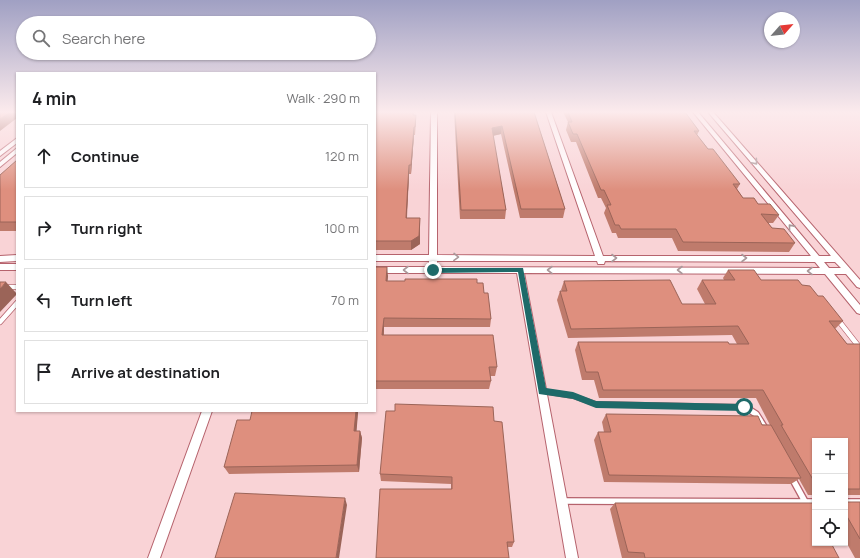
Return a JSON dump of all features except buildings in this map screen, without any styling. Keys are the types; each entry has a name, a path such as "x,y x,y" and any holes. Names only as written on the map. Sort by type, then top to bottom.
{"street":[{"path":"433,270 435,257 434,138"},
{"path":"558,138 604,270"},
{"path":"718,138 860,311"},
{"path":"734,138 860,285"},
{"path":"0,154 16,141"},
{"path":"0,165 16,151"},
{"path":"0,259 16,258"},
{"path":"376,258 838,258"},
{"path":"0,267 16,267"},
{"path":"376,270 849,271"},
{"path":"520,270 572,558"},
{"path":"154,558 207,412"}],"lane":[{"path":"0,287 16,287"},
{"path":"0,322 16,303"},
{"path":"832,313 860,348"},
{"path":"542,391 573,396 596,404 744,407 756,414 768,433"},
{"path":"790,474 804,502 812,514"},
{"path":"562,501 812,502"},
{"path":"848,502 860,502"}],"route":[{"path":"433,270 520,270 542,391 573,396 596,404 744,407"}]}
